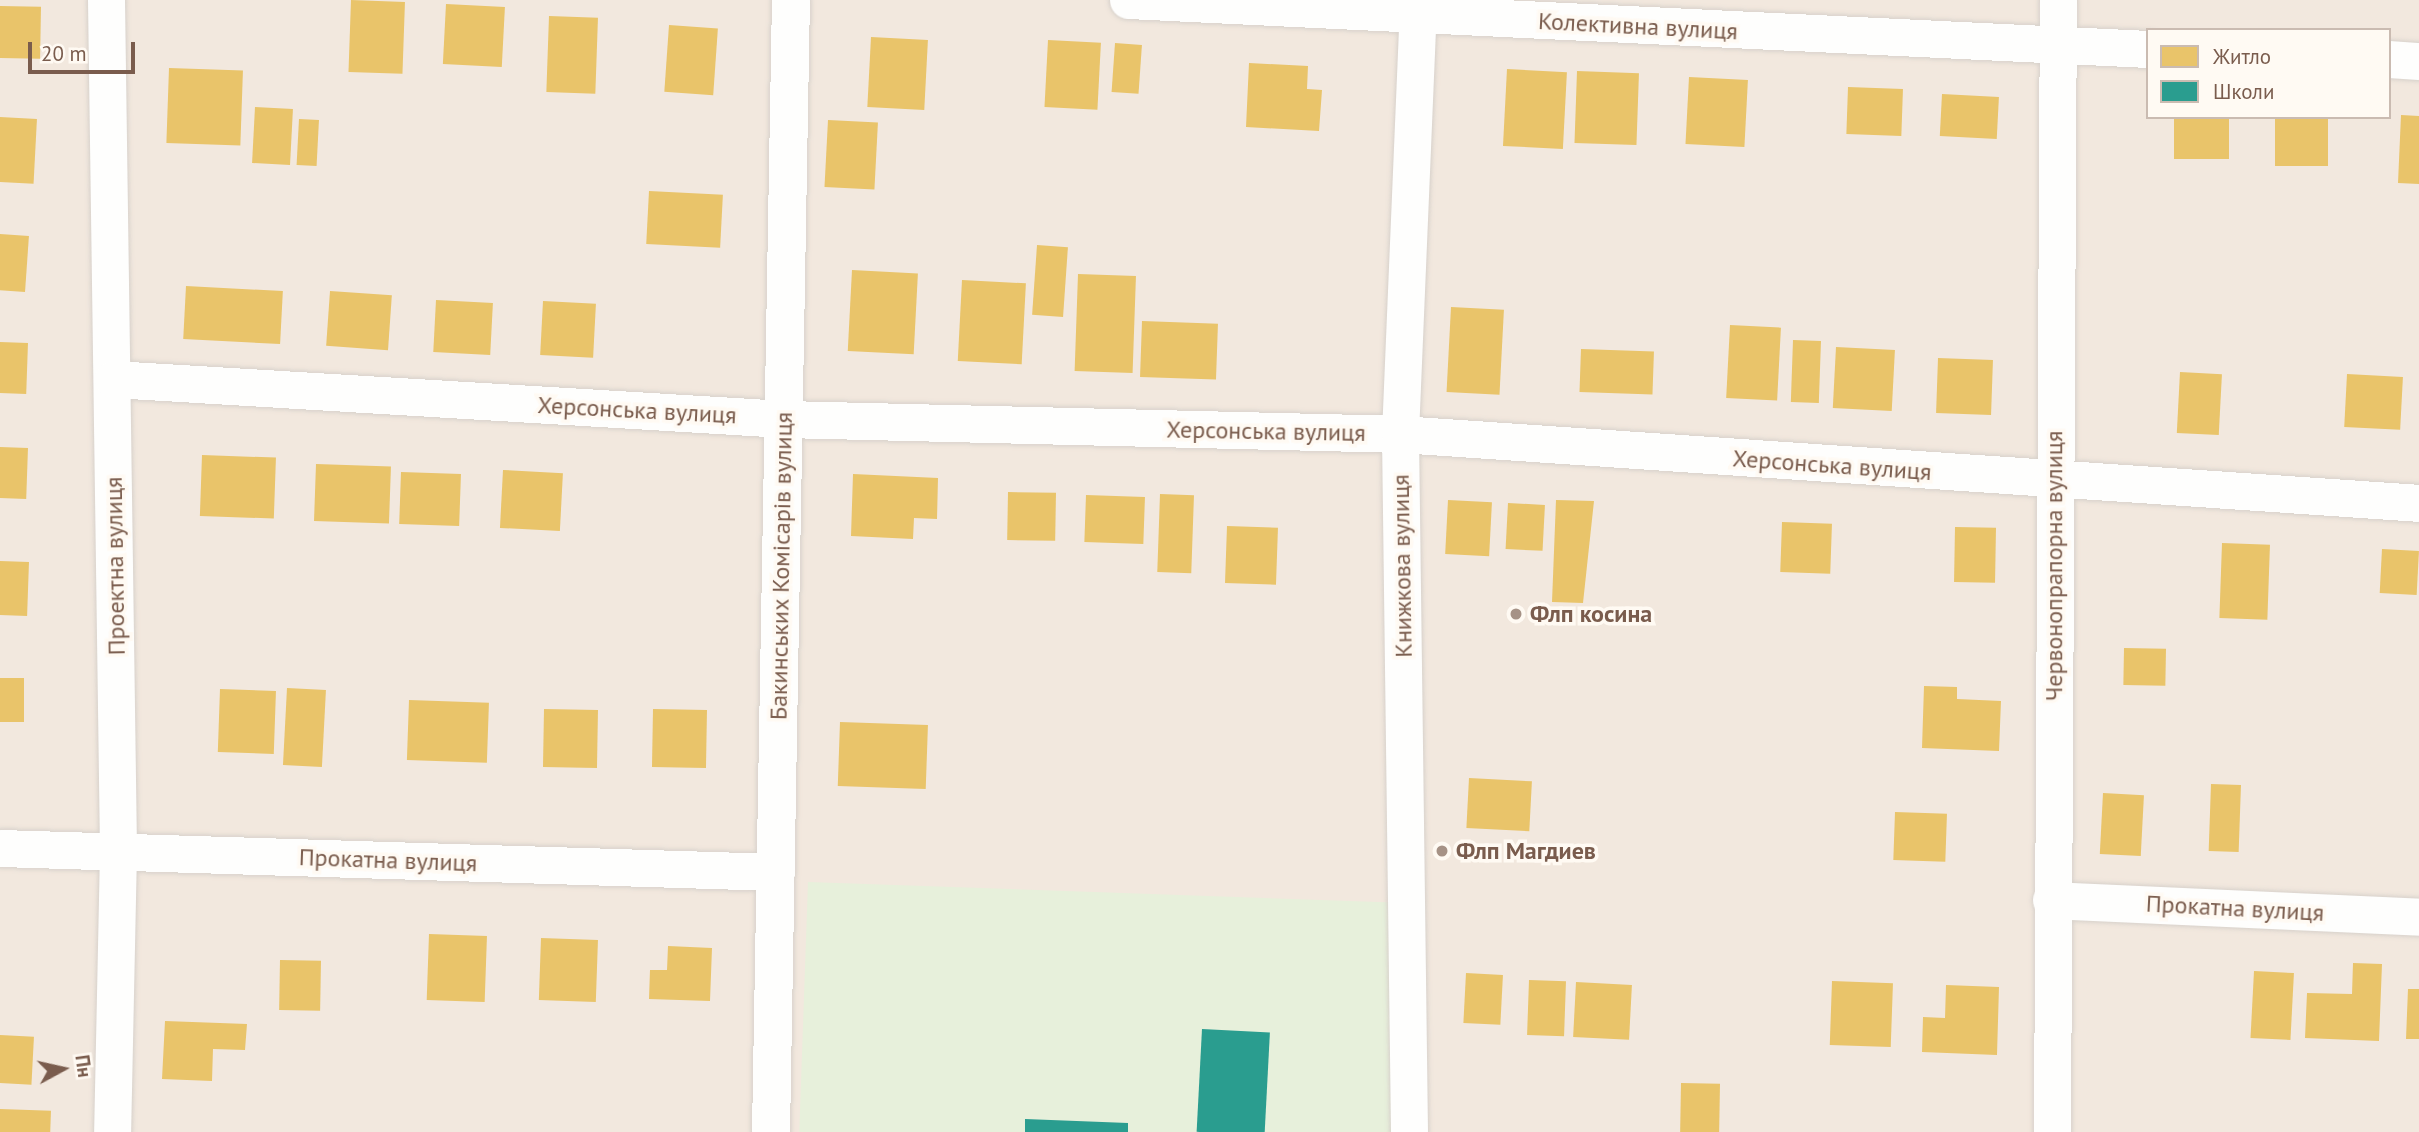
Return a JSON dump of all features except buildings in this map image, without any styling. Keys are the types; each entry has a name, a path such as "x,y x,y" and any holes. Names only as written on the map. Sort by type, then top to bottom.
{"street":[{"name":"Проектна вулиця","path":"106,0 118,851 113,1132"},
{"name":"Бакинських Комісарів вулиця","path":"771,1132 791,0"},
{"name":"Колективна вулиця","path":"1128,0 1418,8 2146,49"},
{"name":"Червонопрапорна вулиця","path":"2052,1132 2051,900 2058,0"},
{"name":"Книжкова вулиця","path":"1409,1132 1400,435 1418,8"},
{"path":"2391,60 2419,61"},
{"name":"Херсонська вулиця","path":"113,379 784,419 1400,435 2419,503"},
{"name":"Прокатна вулиця","path":"0,848 776,872"},
{"name":"Прокатна вулиця","path":"2051,900 2419,917"}],"shaded area":[{"path":"0,0 2419,0 2419,1132 0,1132"}],"green space":[{"path":"808,882 1401,903 1393,1132 799,1132"}],"place":[{"name":"Флп косина","path":"1516,614"},
{"name":"Флп Магдиев","path":"1442,851"}]}
